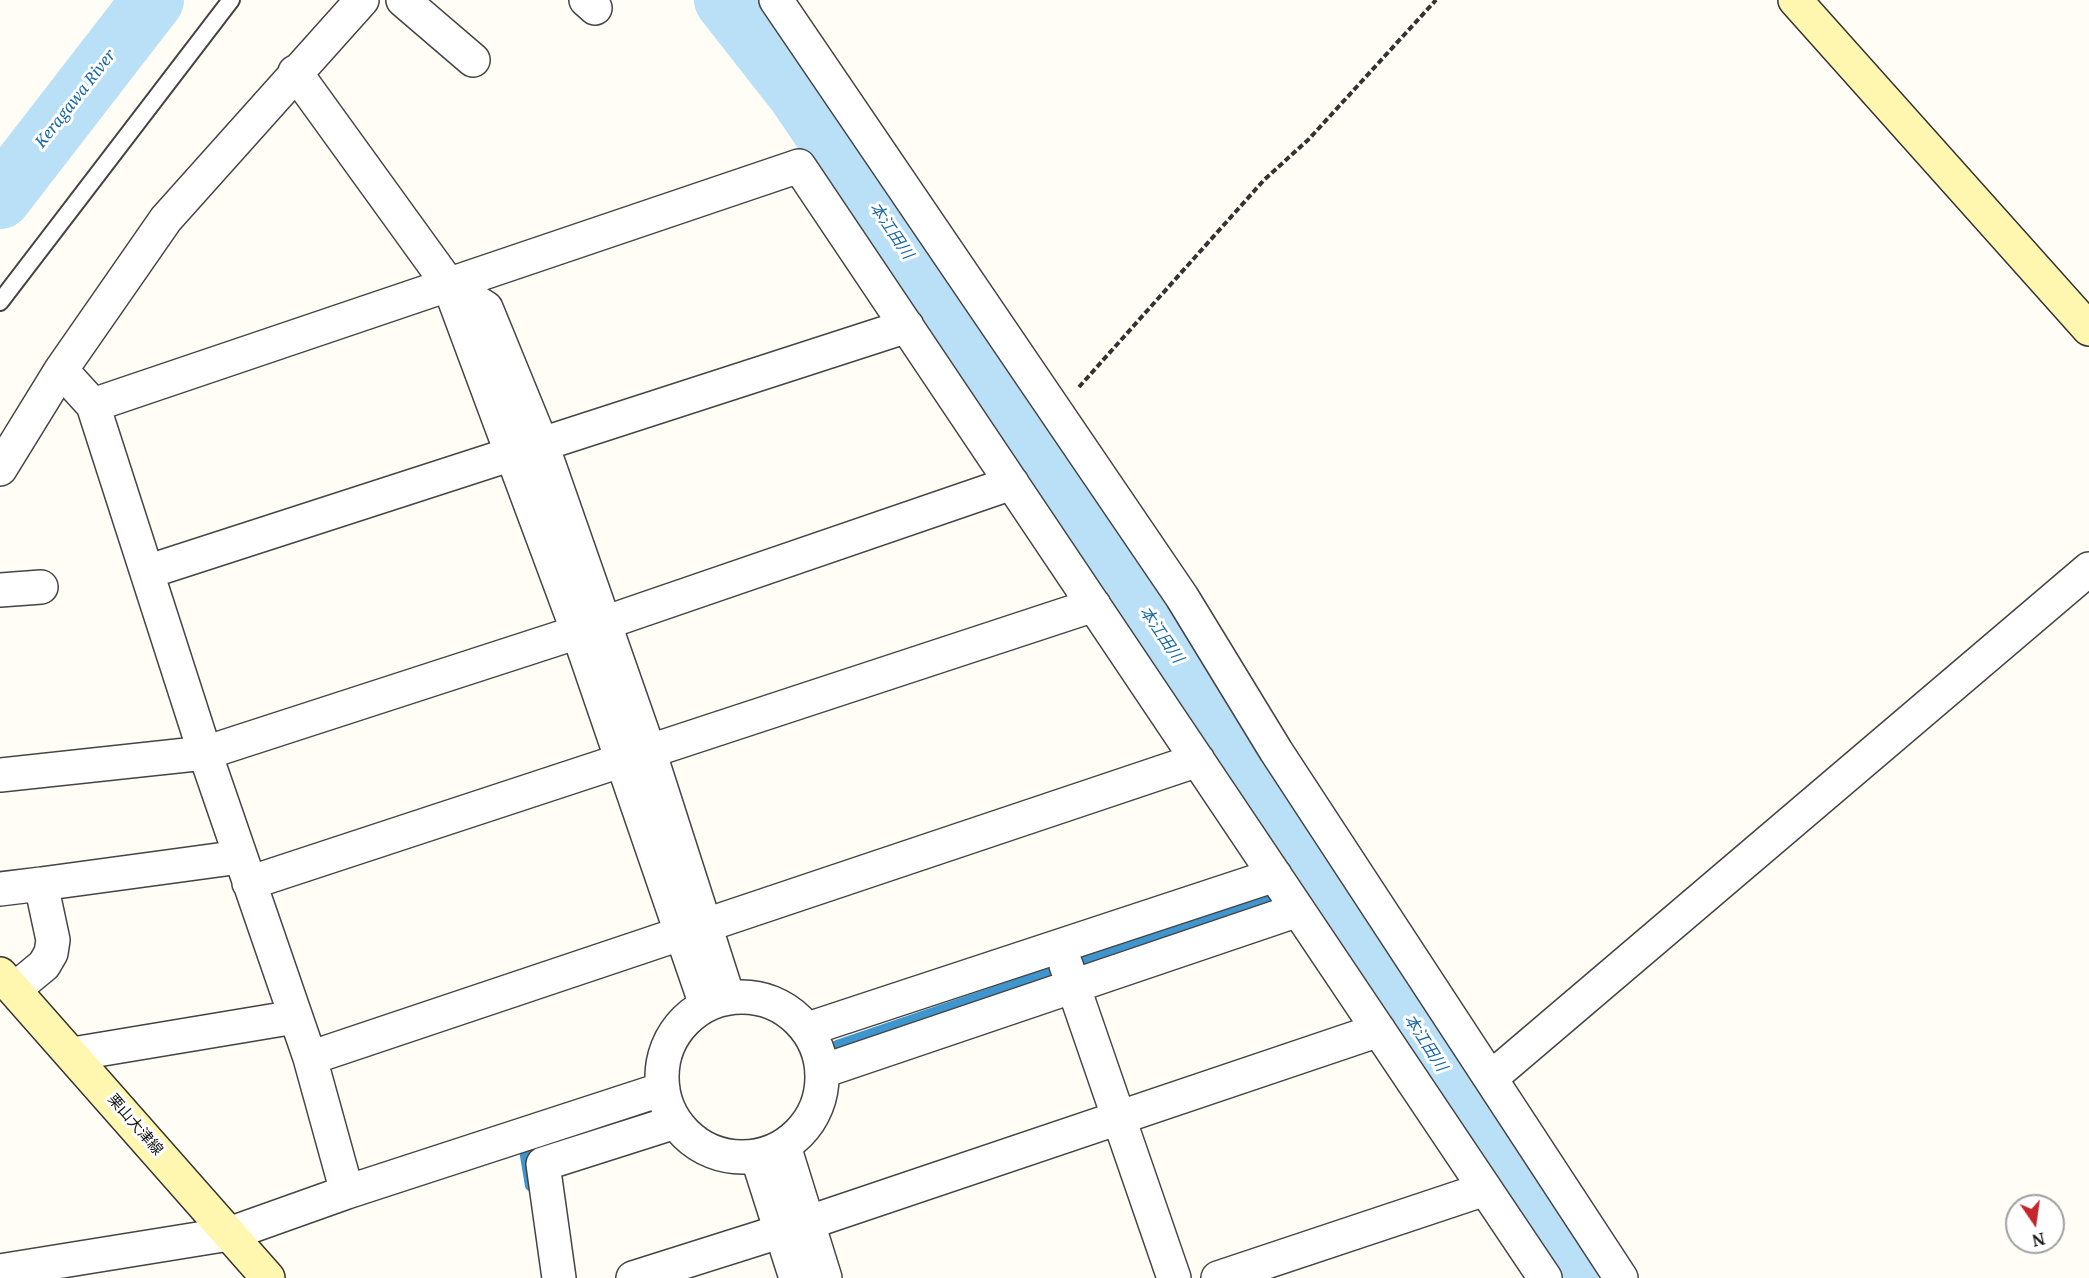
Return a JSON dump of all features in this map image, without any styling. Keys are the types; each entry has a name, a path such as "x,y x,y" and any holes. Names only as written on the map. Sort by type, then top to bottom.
{"street":[{"path":"0,469 61,370 166,219 295,72 362,0"},
{"path":"403,0 473,60"},
{"path":"776,0 1182,597 1276,751 1622,1278"},
{"path":"1796,0 2089,330"},
{"path":"295,72 449,285 486,308 528,449 636,755 717,1001"},
{"path":"93,405 800,166 1545,1278"},
{"path":"147,572 907,326"},
{"path":"61,370 93,405 205,753 310,1058 347,1192"},
{"path":"0,774 205,753 591,627 1012,483"},
{"path":"1492,1077 2089,569"},
{"path":"0,590 41,587"},
{"path":"0,889 41,884 244,870 636,755 1094,605"},
{"path":"310,1058 1198,760"},
{"path":"823,1071 1275,875"},
{"path":"7,982 44,965 51,953 53,940 41,884"},
{"path":"807,1029 1298,910"},
{"path":"1067,967 1174,1278"},
{"name":"栗山大津線","path":"7,982 73,1054 229,1234 257,1273"},
{"path":"751,997 772,1002 792,1013 807,1029 818,1049 823,1071 821,1094 814,1114 801,1132 770,1151 733,1157 711,1151 691,1139 675,1122 663,1089 663,1064 671,1040 686,1019 717,1001 751,997"},
{"path":"73,1054 295,1017"},
{"path":"633,1278 794,1227 1379,1030"},
{"path":"0,1271 229,1234 347,1192 663,1089"},
{"path":"559,1278 543,1164 675,1122"},
{"path":"770,1151 794,1227 825,1278"},
{"path":"1218,1278 1485,1189"},
{"path":"794,1227 796,1278"}],"lane":[{"path":"0,302 231,0"}],"path":[{"path":"1056,413 1264,180 1309,140 1436,0"}],"waterway":[{"name":"Keragawa River","path":"0,198 153,0"},
{"name":"本江田川","path":"725,0 798,93 939,301 1299,844 1495,1152 1584,1278"},
{"path":"837,1045 1322,880"},
{"path":"530,1186 524,1150 534,1146"}]}
